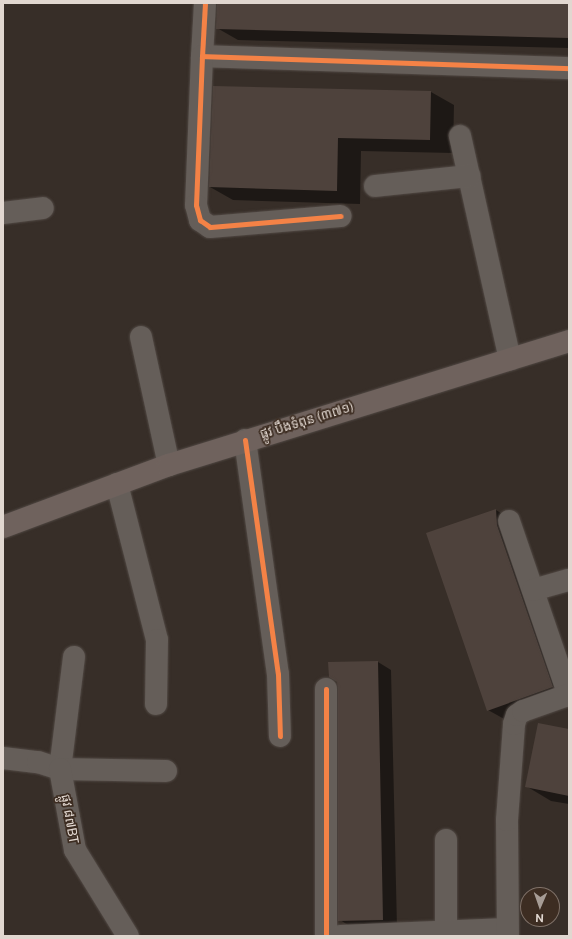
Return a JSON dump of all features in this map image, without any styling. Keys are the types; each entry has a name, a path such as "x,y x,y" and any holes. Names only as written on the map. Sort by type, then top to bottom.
{"main road":[{"name":"ផ្លូវ បឹងទំពុន (៣៧១)","path":"3,527 169,465 245,440 569,341"}],"street":[{"path":"206,3 202,56 196,205 200,220 210,227 341,216"},
{"path":"202,56 569,68"},
{"path":"460,136 510,359"},
{"path":"375,186 469,176"},
{"path":"3,213 43,208"},
{"path":"141,337 169,465"},
{"path":"245,440 278,674 280,736"},
{"path":"117,484 157,640 156,704"},
{"path":"340,936 446,932 507,932 506,820 514,724 517,715 523,711 569,695 509,521"},
{"path":"533,590 569,580"},
{"name":"ផ្លូវ ៨៧BT","path":"74,657 60,770 75,850 128,936"},
{"path":"326,689 326,936"},
{"path":"3,758 38,762 60,770 166,771"},
{"path":"446,840 446,932"}],"building":[{"path":"217,3 569,3 569,38 216,29"},
{"path":"213,86 431,91 430,140 338,138 337,191 209,187"},
{"path":"496,509 497,525 553,687 487,711 426,533"},
{"path":"378,661 383,920 338,921 338,689 337,682 329,677 328,662"},
{"path":"538,723 569,729 569,796 525,787"}],"cycle path":[{"path":"205,3 202,56 569,68"},
{"path":"202,56 196,205 200,220 210,227 341,216"},
{"path":"245,440 278,674 280,736"},
{"path":"326,689 326,936"}]}
